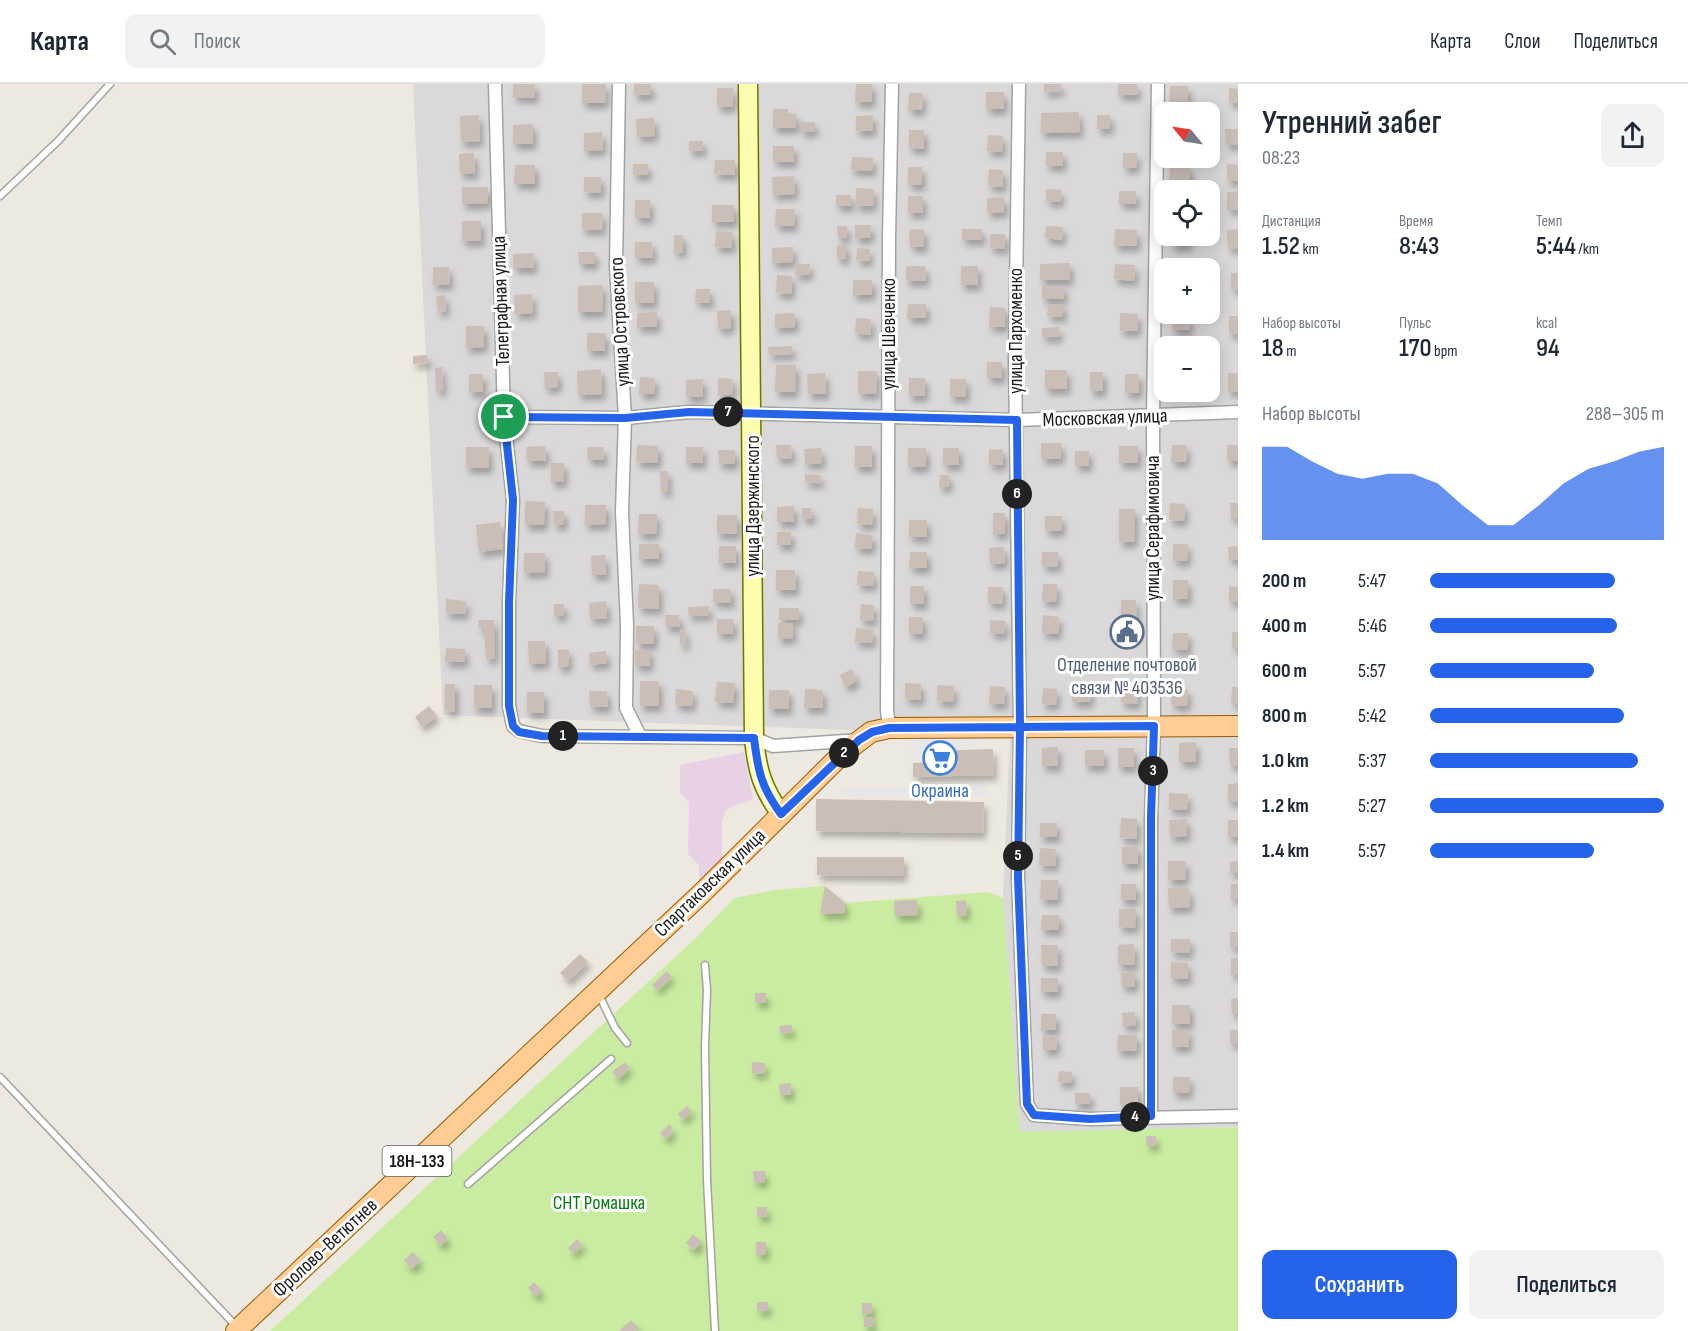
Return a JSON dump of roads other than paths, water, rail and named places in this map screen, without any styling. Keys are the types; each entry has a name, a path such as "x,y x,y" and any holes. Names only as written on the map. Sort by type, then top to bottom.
{"main road":[{"name":"Спартаковская улица","path":"597,992 859,740 872,732 889,728 1238,726"},
{"name":"Фролово-Ветютнев","path":"237,1330 597,992"}],"street":[{"name":"Телеграфная улица","path":"495,84 504,417 513,500 509,603 509,706 513,726 519,732 542,736 640,736"},
{"name":"улица Островского","path":"619,84 616,267 625,418 622,512 627,625 626,708 640,736"},
{"name":"улица Дзержинского","path":"748,84 754,738 757,764 763,786 781,814"},
{"name":"улица Шевченко","path":"889,728 887,710 888,238 892,84"},
{"name":"улица Пархоменко","path":"1019,84 1015,358 1020,727 1018,878 1027,1104 1034,1115 1090,1119 1151,1116"},
{"name":"улица Серафимовича","path":"1151,1116 1151,818 1154,726 1153,417 1158,84"},
{"name":"Московская улица","path":"504,417 625,418 689,412 1017,420 1153,417 1238,412"},
{"path":"640,736 754,738 773,746 859,740"},
{"path":"1151,1116 1238,1116"}],"lane":[{"path":"0,196 58,141 110,84"},
{"path":"705,964 707,1180 715,1331"},
{"path":"597,992 615,1028 627,1043"},
{"path":"468,1184 610,1059"},
{"path":"0,1077 237,1330"}],"place":[{"name":"Отделение почтовой связи № 403536","path":"1127,632"},
{"name":"Окраина","path":"940,758"}],"park label":[{"name":"СНТ Ромашка","path":"599,1203"}]}
